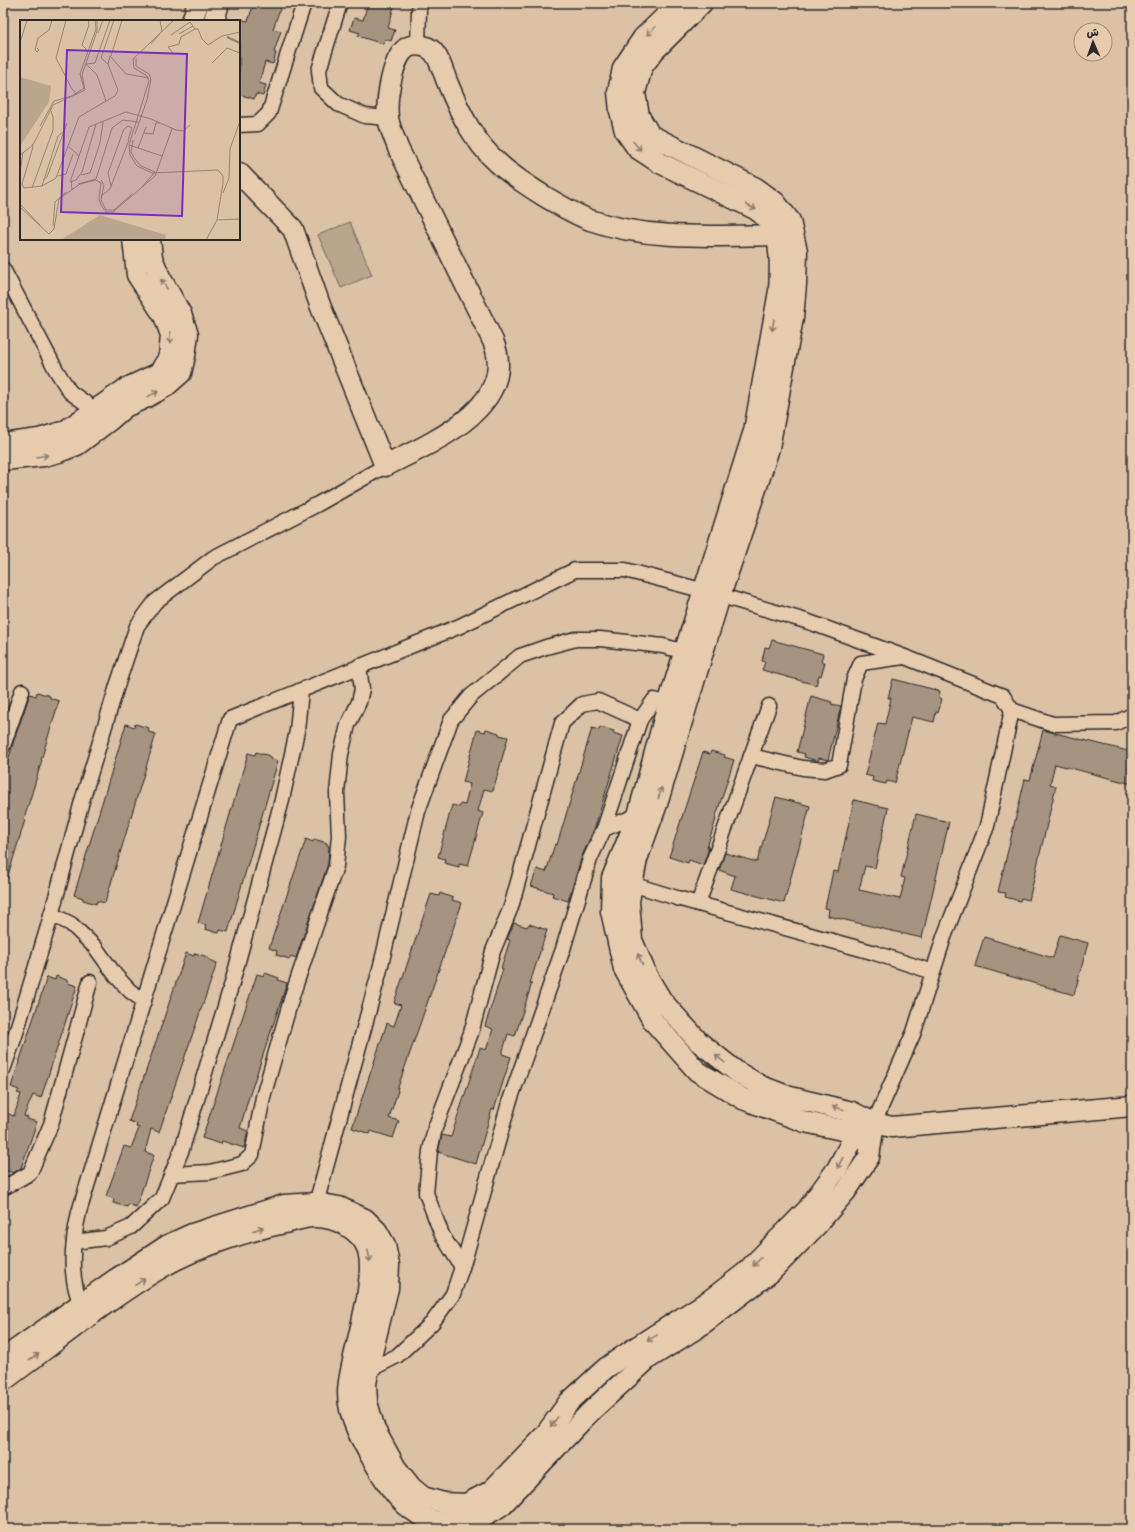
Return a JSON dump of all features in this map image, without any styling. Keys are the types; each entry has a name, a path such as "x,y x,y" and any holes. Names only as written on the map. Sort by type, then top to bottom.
{"street":[{"path":"214,20 219,3"},
{"path":"240,125 258,124 269,113 304,3"},
{"path":"340,3 319,70 321,88 338,104 365,116 388,118"},
{"path":"418,45 419,8 421,3"},
{"path":"679,3 643,38 622,68 618,92 620,111 625,131 637,148 660,163 755,209 784,235 797,251 796,284 793,318 769,448 758,486 712,594 646,814 612,878 611,911 624,969 653,1021 697,1071 744,1099 805,1122 842,1130 874,1123"},
{"path":"702,3 654,51 642,67 635,93 639,116 650,134 756,188 775,202 790,221 784,235"},
{"path":"3,1070 15,1036 51,914 82,801 137,626 156,602 213,558 318,504 385,466 448,434 468,418 483,402 491,390 497,371 498,356 493,341 398,148 388,118 388,93 397,61 402,52 409,47 418,45 428,47 435,53 456,103 476,138 492,158 514,177 562,206 588,219 631,231 686,236 784,235"},
{"path":"240,174 293,229 320,305 385,466"},
{"path":"3,460 44,456 77,445 127,388 159,373 169,357 171,335 164,316 137,276 133,240"},
{"path":"3,444 39,439 65,431 145,398 165,387 181,373 188,334 181,314 152,258 150,240"},
{"path":"3,269 56,370 70,392 102,416"},
{"path":"84,1310 73,1272 75,1232 230,719 460,626 575,570 625,570 809,622 1003,696 1012,710 1053,724 1116,723 1132,715"},
{"path":"314,1210 379,973 418,811 451,720 471,696 520,656 546,647 576,639 600,639 656,645 693,654"},
{"path":"693,654 668,704 629,901 632,940 647,976 662,1001 699,1042 737,1072 761,1086 790,1097 852,1112 874,1123 892,1127 1132,1106"},
{"path":"751,756 803,768 825,770 839,765 854,679 861,663 904,657"},
{"path":"172,1174 210,1172 242,1164 252,1155 263,1097 293,993 336,866 340,836 337,793 341,754 348,725 360,702 362,689 360,666"},
{"path":"74,1242 106,1238 131,1227 162,1198 172,1174 182,1149 262,878 281,804 295,739 301,690"},
{"path":"3,746 22,691"},
{"path":"348,1381 397,1356 432,1323 453,1294 509,1103 563,949 590,859 604,829 640,720 654,700 668,704"},
{"path":"462,1267 442,1235 426,1193 430,1151 435,1128 471,1034 493,951 511,906 562,723 582,704 598,701 640,720"},
{"path":"698,904 769,706"},
{"path":"314,1210 329,1219 345,1224 360,1236 367,1248 370,1273 365,1308 348,1381 347,1394 358,1433 394,1494 404,1505 417,1514 431,1520 461,1523 476,1520 490,1514 502,1505 589,1413 649,1358 696,1328 771,1272 816,1226 846,1191 869,1157 874,1123 914,1032 944,937 987,826 1012,710"},
{"path":"604,829 646,814"},
{"path":"612,878 698,904 872,952 933,972"},
{"path":"51,914 71,924 95,947 116,976 144,1001"},
{"path":"3,1188 30,1173 51,1124 90,982"},
{"path":"3,1380 152,1254 168,1245 192,1234 284,1205 314,1210 338,1207 364,1219 377,1231 385,1245 389,1265 388,1288 366,1384 367,1402 375,1430 396,1468 411,1487 423,1498 444,1503 466,1504 491,1491 545,1435 569,1402 606,1368 710,1300 745,1273 807,1210 837,1169 851,1143 874,1123"},
{"path":"3,1359 84,1310"}],"shaded area":[{"path":"350,222 372,275 341,288 318,235"}],"building":[{"path":"254,3 282,3 273,29 281,31 274,52 276,53 273,64 265,62 259,83 266,85 263,96 256,94 254,99 240,94 239,19 248,21"},
{"path":"368,3 395,3 388,28 395,30 391,41 385,39 383,44 358,36 360,33 350,30 354,18 363,20"},
{"path":"772,640 823,654 821,662 825,662 821,676 819,675 816,685 762,670 765,662 762,661 765,647 769,648"},
{"path":"893,679 940,691 939,698 942,699 938,713 936,712 934,722 912,717 895,783 887,781 886,784 872,781 873,777 865,775 878,723 885,724 891,698 888,698"},
{"path":"37,692 50,696 50,698 59,701 6,882 3,882 3,779 14,740 30,694 36,696"},
{"path":"811,696 832,702 831,704 841,706 828,760 819,758 818,761 804,757 805,754 797,752"},
{"path":"126,724 134,727 135,724 149,728 148,732 156,734 105,903 97,901 96,904 83,900 83,898 74,895"},
{"path":"600,727 614,731 613,733 623,736 595,827 582,856 568,901 552,896 553,893 531,886 537,869 546,872 555,844 557,845 592,728 599,730"},
{"path":"486,729 508,737 493,791 484,789 478,811 483,813 468,866 459,864 459,867 444,863 445,859 438,857 452,805 460,807 460,804 465,805 470,784 463,782 477,730 485,732"},
{"path":"1043,730 1132,752 1132,784 1055,764 1050,784 1056,786 1029,900 1021,898 1020,901 1005,897 1006,893 998,892 1025,779 1030,780"},
{"path":"711,751 725,755 724,757 734,760 715,819 707,847 709,848 703,865 689,860 688,863 669,857 703,752 710,754"},
{"path":"256,752 270,756 269,758 278,761 228,932 220,930 219,933 205,929 206,925 198,923 248,753 255,755"},
{"path":"776,797 810,806 784,903 731,889 735,876 719,870 725,853 757,862"},
{"path":"854,800 888,808 875,868 865,866 859,890 900,899 905,878 901,877 916,814 949,822 922,938 828,916 829,909 825,908 833,871 838,872"},
{"path":"306,839 313,842 314,839 327,843 329,846 328,864 296,958 291,956 290,959 276,955 277,951 269,948"},
{"path":"440,893 453,898 452,900 462,903 397,1090 398,1091 389,1118 399,1121 393,1138 371,1131 370,1134 352,1128 387,1023 394,1026 401,1005 394,1003 431,894 439,896"},
{"path":"514,923 527,927 529,924 547,930 515,1036 508,1034 502,1054 511,1057 494,1110 492,1109 476,1164 438,1152 442,1135 451,1137 480,1048 486,1050 493,1029 485,1026 503,969 501,968 510,940 507,939"},
{"path":"1060,935 1088,943 1074,995 975,966 984,937 1053,958"},
{"path":"186,953 194,956 195,953 208,957 208,959 217,963 159,1132 151,1129 145,1152 154,1155 136,1207 128,1204 127,1207 113,1203 114,1199 106,1196 124,1146 131,1148 139,1128 136,1127 137,1124 129,1121"},
{"path":"265,973 279,978 278,980 287,983 240,1128 248,1131 244,1148 222,1141 221,1144 202,1138 257,974 264,976"},
{"path":"56,976 77,986 41,1098 33,1095 24,1116 28,1117 27,1119 37,1122 21,1168 13,1173 3,1169 3,1123 6,1113 14,1116 21,1094 17,1093 19,1090 11,1087 47,977 55,980"}]}
